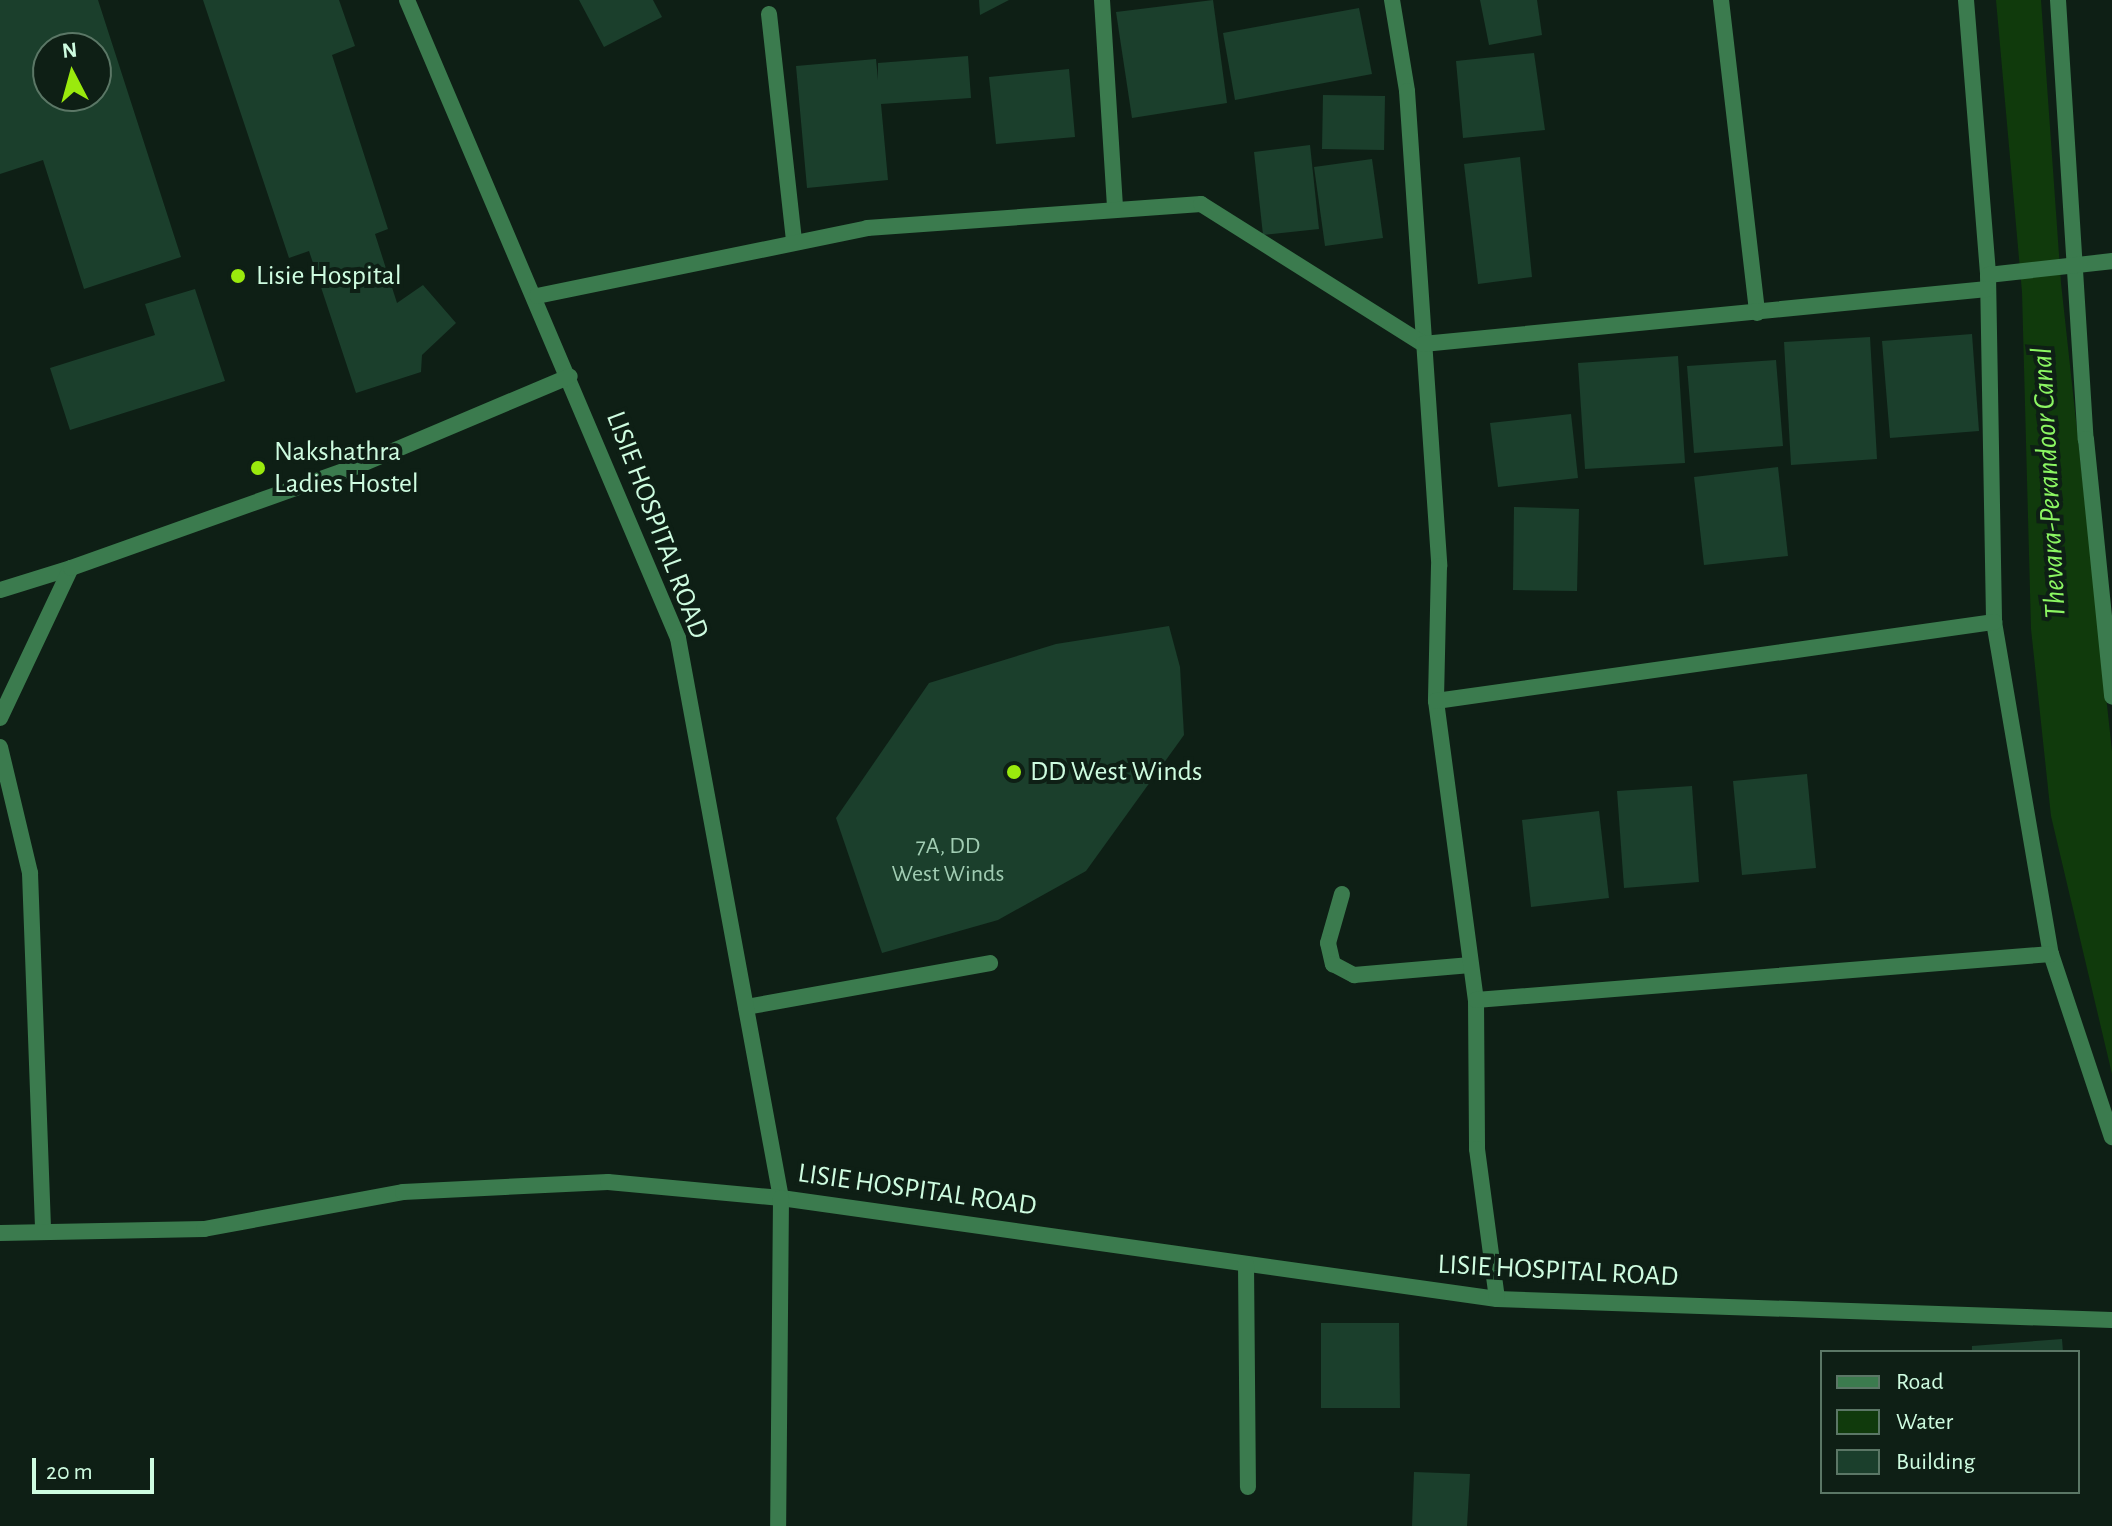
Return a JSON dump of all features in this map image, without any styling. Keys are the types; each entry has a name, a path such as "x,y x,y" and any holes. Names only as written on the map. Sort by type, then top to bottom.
{"street":[{"name":"LISIE HOSPITAL ROAD","path":"407,0 537,296 678,638 781,1198 1497,1299 2112,1320"},
{"path":"1102,0 1115,209"},
{"path":"1392,0 1407,91 1439,566 1436,701 1476,1000 1477,1149 1497,1299"},
{"path":"1721,0 1757,313"},
{"path":"1966,0 1988,282 1994,622 2051,954 2112,1137"},
{"path":"2058,0 2065,164 2079,267 2112,697"},
{"path":"769,14 794,242"},
{"path":"537,296 867,228 1201,204 1423,344 1757,313 1988,282 2012,274 2112,261"},
{"path":"0,590 71,568 355,467 570,376"},
{"path":"0,718 71,568"},
{"path":"1436,701 1994,622"},
{"path":"0,747 30,873 43,1232"},
{"path":"1342,894 1328,943 1333,964 1354,975 1471,965"},
{"path":"1476,1000 2051,954"},
{"path":"746,1007 990,963"},
{"path":"0,1233 204,1229 403,1192 608,1182 781,1198 778,1526"},
{"path":"1246,1264 1248,1487"}],"water":[{"name":"Thevara-Perandoor Canal","path":"1996,0 2041,0 2061,283 2112,751 2112,1074 2051,816 2031,629 2022,292"}],"building":[{"path":"0,0 98,0 108,32 32,32 32,112 112,112 112,43 181,257 84,289 43,160 0,174"},
{"path":"203,0 339,0 355,46 332,55 388,229 375,234 397,303 423,285 456,323 422,355 421,372 356,393 309,251 289,258"},
{"path":"579,0 653,0 662,17 604,47"},
{"path":"979,0 1009,0 980,15"},
{"path":"1213,0 1227,103 1132,118 1116,12"},
{"path":"1480,0 1537,0 1542,35 1489,45"},
{"path":"1359,8 1372,74 1235,100 1223,33"},
{"path":"1534,53 1545,130 1463,138 1456,61"},
{"path":"968,56 971,98 881,104 888,180 807,188 796,66 876,59 878,80 878,63"},
{"path":"1069,69 1075,137 996,144 989,77"},
{"path":"1323,95 1385,96 1384,150 1322,149"},
{"path":"1310,145 1319,229 1263,235 1254,152"},
{"path":"1520,157 1532,277 1478,284 1464,164"},
{"path":"1372,159 1383,238 1325,246 1314,167"},
{"path":"195,289 225,381 70,430 50,368 155,335 145,304"},
{"path":"1972,334 1979,431 1890,438 1882,341"},
{"path":"1870,337 1877,459 1791,465 1784,342"},
{"path":"1678,356 1685,463 1585,469 1578,363"},
{"path":"1776,360 1783,446 1694,453 1687,366"},
{"path":"1571,414 1578,478 1498,487 1490,423"},
{"path":"1778,467 1788,556 1704,565 1694,477"},
{"path":"1514,507 1579,509 1577,591 1513,590"},
{"name":"DD West Winds","path":"1169,626 1180,667 1184,735 1086,871 998,920 882,953 836,818 929,683 1056,644"},
{"path":"1807,774 1816,868 1742,875 1733,781"},
{"path":"1692,786 1699,882 1624,888 1617,791"},
{"path":"1599,811 1609,898 1531,907 1522,820"},
{"path":"1321,1323 1399,1323 1400,1408 1321,1408"},
{"path":"2062,1339 2063,1350 1972,1350 1972,1346"},
{"path":"1414,1472 1470,1474 1467,1526 1412,1526"}],"place":[{"name":"Lisie Hospital","path":"238,276"},
{"name":"Nakshathra Ladies Hostel","path":"258,468"},
{"name":"DD West Winds","path":"1014,772"}]}
